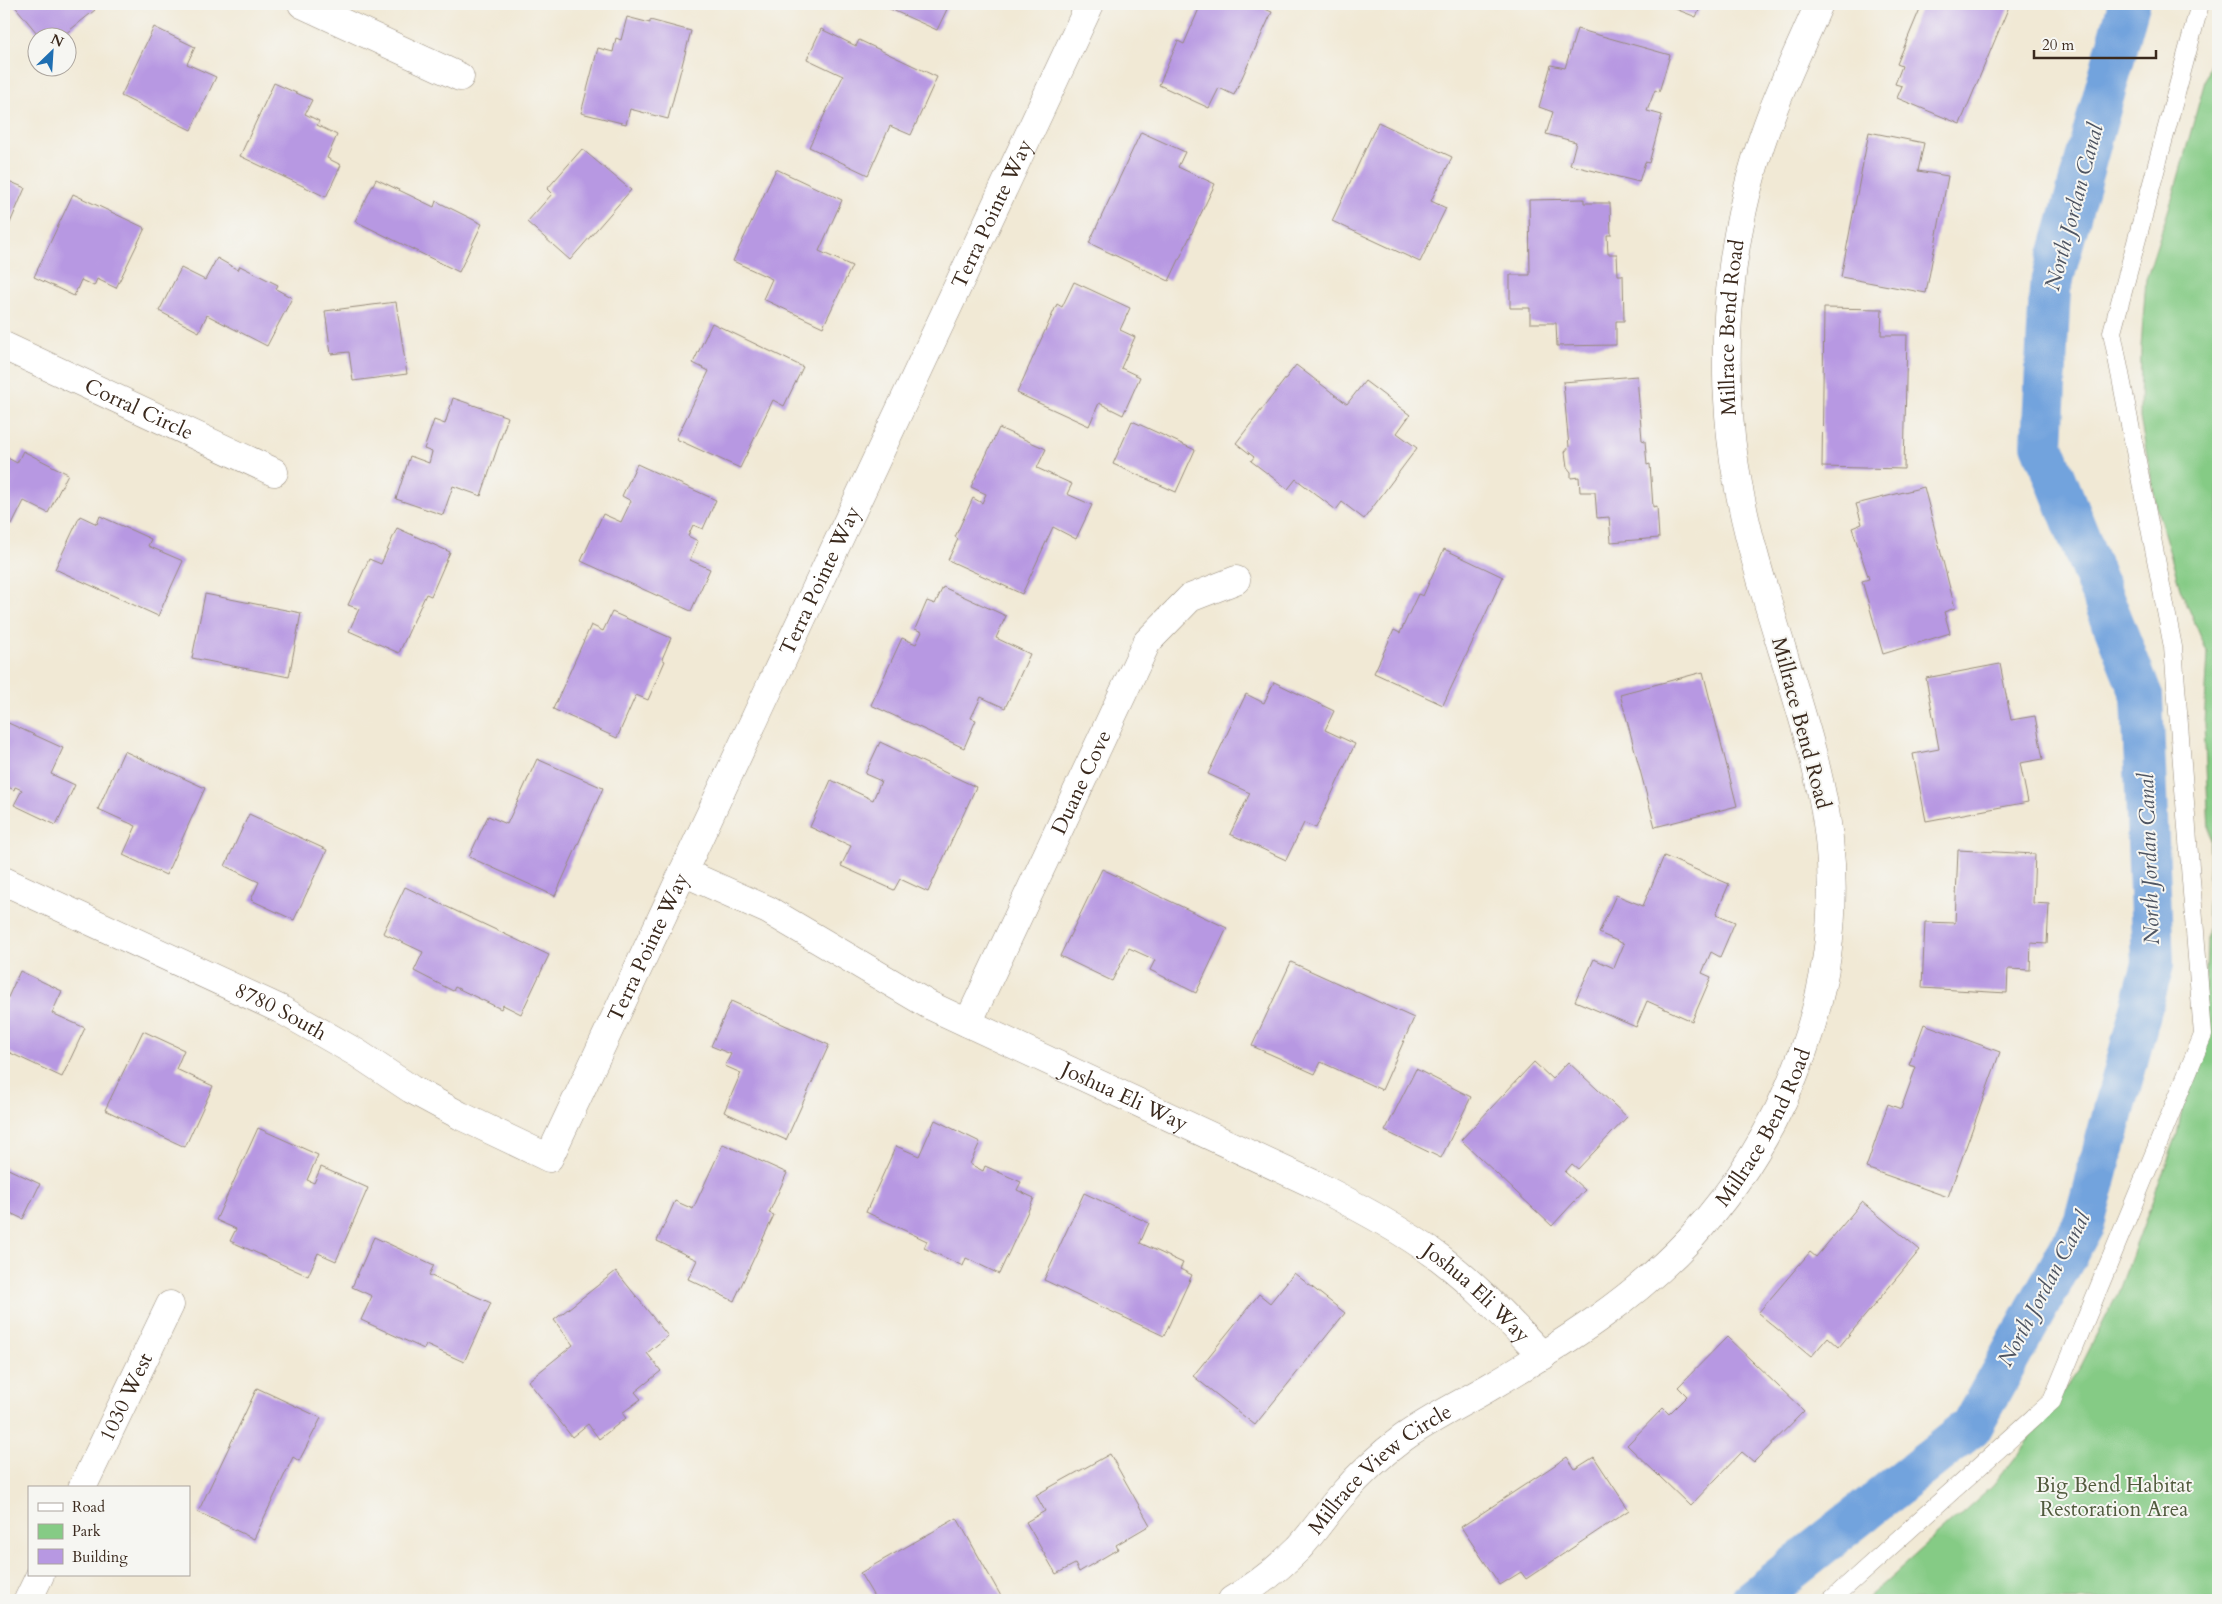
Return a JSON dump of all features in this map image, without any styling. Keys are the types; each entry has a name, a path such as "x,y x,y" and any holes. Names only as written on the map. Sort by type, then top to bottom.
{"street":[{"path":"302,4 460,77"},
{"name":"Terra Pointe Way","path":"549,1158 1090,4"},
{"name":"Millrace Bend Road","path":"1543,1356 1619,1305 1660,1268 1691,1237 1740,1174 1764,1140 1789,1089 1808,1039 1824,972 1832,882 1830,840 1823,798 1812,752 1743,512 1733,464 1728,410 1728,338 1731,283 1747,192 1768,122 1819,4"},
{"name":"Corral Circle","path":"4,346 274,472"},
{"name":"Duane Cove","path":"968,1023 1147,642 1190,598 1236,580"},
{"name":"Joshua Eli Way","path":"684,872 768,910 930,1005 1318,1186 1398,1230 1440,1258 1476,1289 1543,1356"},
{"name":"8780 South","path":"4,881 280,1009 357,1053 412,1089 461,1116 549,1158"},
{"name":"1030 West","path":"83,1486 170,1305"},
{"name":"Millrace View Circle","path":"1232,1600 1257,1584 1298,1548 1354,1481 1384,1453 1426,1423 1543,1356"},
{"path":"28,1600 40,1576"}],"lane":[{"path":"1831,1600 2052,1401 2203,1035 2173,647 2112,332 2200,4"}],"green space":[{"name":"Big Bend Habitat Restoration Area","path":"2218,34 2218,1600 1865,1600 1993,1485 2042,1422 2081,1366 2118,1293 2177,1135 2197,1037 2206,973 2210,851 2204,724 2208,654 2180,588 2157,509 2140,418 2141,347 2146,279 2173,196"}],"building":[{"path":"13,4 90,4 95,10 72,28 33,28"},
{"path":"879,4 946,4 949,5 937,30"},
{"path":"1201,4 1253,4 1272,12 1234,95 1219,88 1209,108 1159,85 1178,41 1184,44"},
{"path":"1663,4 1702,4 1696,17"},
{"path":"1922,4 2010,4 1960,124 1897,98 1902,86 1895,84 1902,66 1897,64"},
{"path":"627,17 650,23 650,20 691,31 668,119 630,109 626,124 581,113 598,48 613,52 616,38 621,40"},
{"path":"154,27 195,47 187,64 216,77 191,130 121,96"},
{"path":"821,29 856,46 859,40 937,77 911,135 890,126 868,175 809,147 843,76 807,59"},
{"path":"1577,29 1670,55 1659,92 1655,90 1647,111 1662,115 1649,163 1645,162 1639,182 1570,165 1576,142 1546,134 1553,112 1539,107 1551,65 1565,68"},
{"path":"274,83 312,100 305,114 319,121 317,125 337,135 327,158 341,165 326,197 240,156"},
{"path":"1378,122 1452,157 1431,201 1446,208 1420,262 1332,221"},
{"path":"1141,132 1185,152 1178,167 1215,184 1169,281 1089,243"},
{"path":"1869,132 1924,143 1918,171 1948,176 1926,293 1841,277"},
{"path":"582,149 631,190 570,260 527,222 552,194 547,189"},
{"path":"776,169 842,200 819,251 852,266 823,327 763,299 772,279 733,261"},
{"path":"4,179 25,188 4,237"},
{"path":"376,179 434,207 436,201 482,224 459,272 355,221"},
{"path":"73,194 145,228 116,288 97,279 94,286 81,280 74,296 34,277"},
{"path":"1584,199 1584,203 1610,203 1611,235 1607,235 1608,254 1617,254 1618,275 1623,275 1624,321 1616,321 1616,345 1557,346 1556,323 1530,323 1530,308 1510,308 1510,275 1530,275 1529,200"},
{"path":"217,258 238,270 240,266 278,285 276,289 292,298 267,346 207,315 199,332 159,311 181,268 205,280"},
{"path":"1074,282 1130,308 1120,330 1135,337 1121,368 1140,377 1123,415 1099,403 1089,426 1017,393 1057,304 1062,307"},
{"path":"396,302 407,374 353,381 349,352 331,354 325,311"},
{"path":"1824,308 1882,309 1881,335 1907,335 1904,469 1822,467"},
{"path":"712,323 803,367 784,406 773,400 740,468 676,439 709,371 693,363"},
{"path":"1296,365 1347,404 1365,381 1410,415 1397,433 1417,448 1364,519 1342,502 1336,510 1296,479 1288,489 1251,461 1254,457 1236,443"},
{"path":"1637,376 1642,440 1645,441 1647,465 1650,464 1653,507 1657,506 1659,538 1611,542 1609,517 1597,518 1595,492 1580,492 1579,477 1571,478 1571,472 1567,467 1565,452 1569,447 1563,382"},
{"path":"453,398 508,417 481,496 453,486 443,515 396,499 410,456 429,463 432,452 424,449 434,420 445,424"},
{"path":"1132,421 1195,450 1176,492 1113,464"},
{"path":"999,428 1046,449 1037,468 1072,484 1067,494 1092,505 1076,539 1053,527 1022,594 948,560 958,539 955,537 973,498 982,503 986,494 971,487"},
{"path":"23,451 68,474 48,513 24,501 12,525 4,521 4,456 17,463"},
{"path":"637,464 716,500 703,529 693,525 688,536 698,541 690,560 710,569 691,611 581,561 603,514 621,522 631,501 622,496"},
{"path":"1924,487 1955,608 1944,612 1950,633 1883,654 1862,581 1869,579 1852,528 1862,524 1856,504"},
{"path":"80,516 97,524 100,516 151,539 148,546 183,561 158,616 55,569"},
{"path":"397,528 450,552 431,596 426,594 399,653 349,631 359,609 348,605 369,559 381,564"},
{"path":"1444,549 1503,577 1443,705 1374,673 1394,630 1400,633 1418,594 1423,596"},
{"path":"943,587 1006,616 996,638 1030,654 1005,708 981,697 971,718 976,720 964,748 871,705 902,638 916,644 922,632 915,629 927,601 935,604"},
{"path":"205,594 301,613 289,677 192,658"},
{"path":"612,612 671,638 662,659 665,661 648,700 636,695 617,738 553,709 591,625 603,631"},
{"path":"2000,664 2011,720 2035,716 2043,759 2020,763 2028,802 1926,821 1913,754 1939,749 1926,678"},
{"path":"1703,672 1737,806 1655,827 1620,694"},
{"path":"1274,682 1334,711 1325,730 1355,744 1316,828 1304,823 1286,860 1230,834 1250,793 1208,774 1246,694 1264,703"},
{"path":"4,721 63,748 51,774 75,785 56,825 14,805 22,790 15,787 14,790 4,785"},
{"path":"880,742 976,787 928,892 900,879 894,890 841,866 851,846 810,827 831,780 873,800 881,781 865,774"},
{"path":"124,751 205,788 166,875 123,855 136,826 98,809"},
{"path":"537,759 603,788 555,896 469,857 488,816 507,824"},
{"path":"249,814 327,850 294,920 251,900 259,882 225,866"},
{"path":"1958,850 2035,854 2033,903 2049,904 2047,944 2031,943 2030,970 2008,969 2007,993 1922,988 1925,922 1955,923"},
{"path":"1664,856 1729,884 1716,914 1735,922 1720,957 1711,952 1702,973 1711,977 1692,1021 1647,1001 1636,1027 1575,1001 1594,959 1614,968 1624,944 1599,933 1616,895 1643,906"},
{"path":"1102,869 1227,928 1196,993 1150,970 1155,960 1129,948 1112,981 1060,956"},
{"path":"405,887 549,955 521,1014 503,1005 501,1009 455,987 453,991 414,971 423,952 383,933"},
{"path":"1291,962 1414,1018 1382,1090 1321,1062 1315,1074 1252,1046"},
{"path":"20,971 62,991 52,1013 85,1028 62,1077 4,1050 4,1006"},
{"path":"731,1001 829,1045 786,1140 724,1112 741,1073 725,1066 731,1054 711,1046"},
{"path":"1924,1024 2000,1052 1948,1197 1866,1168 1888,1104 1901,1109 1916,1067 1909,1065"},
{"path":"143,1031 184,1050 176,1069 213,1086 185,1147 105,1110"},
{"path":"1534,1062 1552,1079 1568,1062 1627,1117 1578,1169 1572,1164 1565,1172 1585,1190 1552,1226 1461,1140"},
{"path":"1416,1069 1471,1097 1441,1158 1385,1131"},
{"path":"935,1120 980,1142 970,1164 983,1171 985,1166 1021,1182 1017,1190 1034,1198 999,1274 966,1258 963,1266 924,1248 927,1241 866,1212 896,1146 919,1156"},
{"path":"258,1128 318,1155 307,1180 314,1183 321,1167 368,1188 336,1261 318,1253 308,1276 230,1241 236,1229 216,1220"},
{"path":"723,1144 787,1173 769,1213 774,1215 734,1301 688,1279 697,1260 657,1241 675,1201 693,1209"},
{"path":"4,1167 40,1184 23,1219 4,1210"},
{"path":"1084,1193 1149,1223 1140,1243 1183,1263 1180,1269 1192,1275 1164,1336 1044,1280"},
{"path":"1862,1202 1920,1250 1839,1347 1828,1337 1811,1357 1758,1313 1810,1252 1816,1257"},
{"path":"374,1237 434,1265 429,1275 491,1303 464,1362 426,1345 424,1349 361,1320 372,1296 352,1287"},
{"path":"616,1271 668,1336 647,1353 661,1371 635,1392 641,1399 622,1413 626,1418 599,1439 588,1424 572,1437 528,1381 573,1345 554,1320"},
{"path":"1294,1273 1345,1313 1255,1425 1193,1376 1259,1294 1270,1303"},
{"path":"1727,1337 1804,1411 1754,1462 1742,1452 1690,1506 1627,1445 1663,1408 1669,1414 1687,1396 1678,1387"},
{"path":"257,1388 321,1418 299,1461 293,1457 254,1539 198,1512"},
{"path":"1110,1454 1150,1525 1116,1545 1118,1549 1079,1572 1075,1564 1056,1574 1026,1522 1045,1511 1036,1495"},
{"path":"1567,1457 1575,1469 1594,1457 1629,1510 1526,1579 1521,1572 1500,1585 1461,1527"},
{"path":"957,1518 1002,1598 999,1600 876,1600 860,1573"}],"waterway":[{"name":"North Jordan Canal","path":"1752,1600 1971,1427 2084,1223 2153,964 2142,696 2042,444 2050,289 2129,4"}]}
